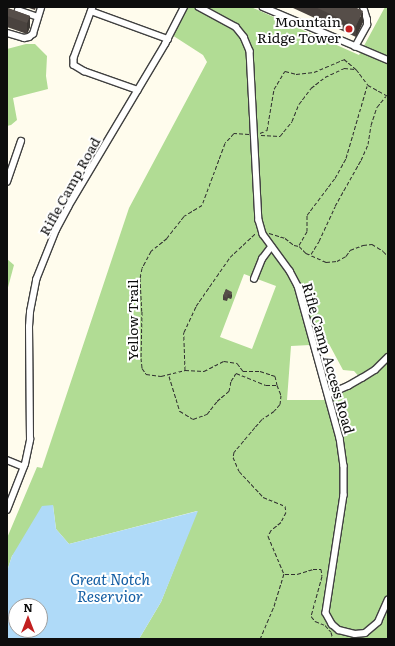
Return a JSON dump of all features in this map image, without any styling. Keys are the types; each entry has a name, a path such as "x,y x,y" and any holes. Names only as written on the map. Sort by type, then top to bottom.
{"street":[{"path":"7,33 24,38 29,37 33,34 42,7"},
{"name":"Rifle Camp Road","path":"7,510 24,467 30,440 29,327 32,296 36,280 56,230 68,207 168,39 184,7"},
{"name":"Rifle Camp Access Road","path":"198,7 236,27 244,37 250,51 259,220 263,234 290,271 298,286 340,438 344,466 344,495 326,613 332,624 339,630 356,634 365,632 378,622 388,600"},
{"path":"263,7 355,48 388,60"},
{"path":"355,48 363,34 367,20 363,7"},
{"path":"138,90 77,68 74,61 92,9 168,39"},
{"path":"18,11 38,17"},
{"path":"360,17 367,20"},
{"path":"7,182 21,141"},
{"path":"254,279 262,259 272,247"},
{"path":"329,394 348,386 375,370 388,357"},
{"path":"7,460 24,467"}],"path":[{"path":"255,135 267,130 274,89 285,71 296,74 314,72 344,59 356,69 368,85 387,96 377,107 371,125 368,144 361,160 335,206 311,255"},
{"path":"255,135 280,136 292,120 299,104 311,88 325,77 344,68 356,69"},
{"path":"299,246 307,231 307,215 335,178 346,158 368,85"},
{"name":"Yellow Trail","path":"255,135 234,133 225,143 202,205 184,216 167,238 151,251 142,268 140,278 142,368 146,374 152,376 169,375 175,390 180,411 193,420 207,414 217,401 229,391 231,381 236,373 266,385 277,385"},
{"path":"185,370 204,371 224,361 238,363 243,371 260,371 275,376 281,395 280,404 274,412 262,419 254,427 234,452 233,457 239,471 263,497 285,506 286,512 281,522 271,530 268,536 284,574 274,606 260,639"},
{"path":"284,574 297,574 313,569 321,569 322,576 311,616 315,621 325,626 331,632 333,639"}],"green space":[{"path":"186,7 251,7 359,55 385,7 388,7 388,639 139,639 161,602 197,511 69,544 56,529 53,505 12,556 7,571 7,538 37,467 42,468 129,208 207,62 203,55 172,35","holes":["244,274 276,286 252,349 220,337","329,344 343,370 354,371 363,381 325,400 287,400 291,346"]},
{"path":"26,44 35,44 47,56 46,76 48,89 13,98 17,120 11,125 7,126 7,49"},
{"path":"7,259 14,265 7,291"}],"water":[{"name":"Great Notch Reservior","path":"53,505 56,529 69,544 198,511 161,602 139,639 7,639 7,571 12,556 42,506"}],"building":[{"path":"315,7 355,7 363,11 356,26"},
{"path":"7,8 30,16 27,23 7,16"},
{"path":"226,289 232,292 231,295 228,294 227,298 223,296"}],"place":[{"name":"Mountain Ridge Tower","path":"349,29"}]}
